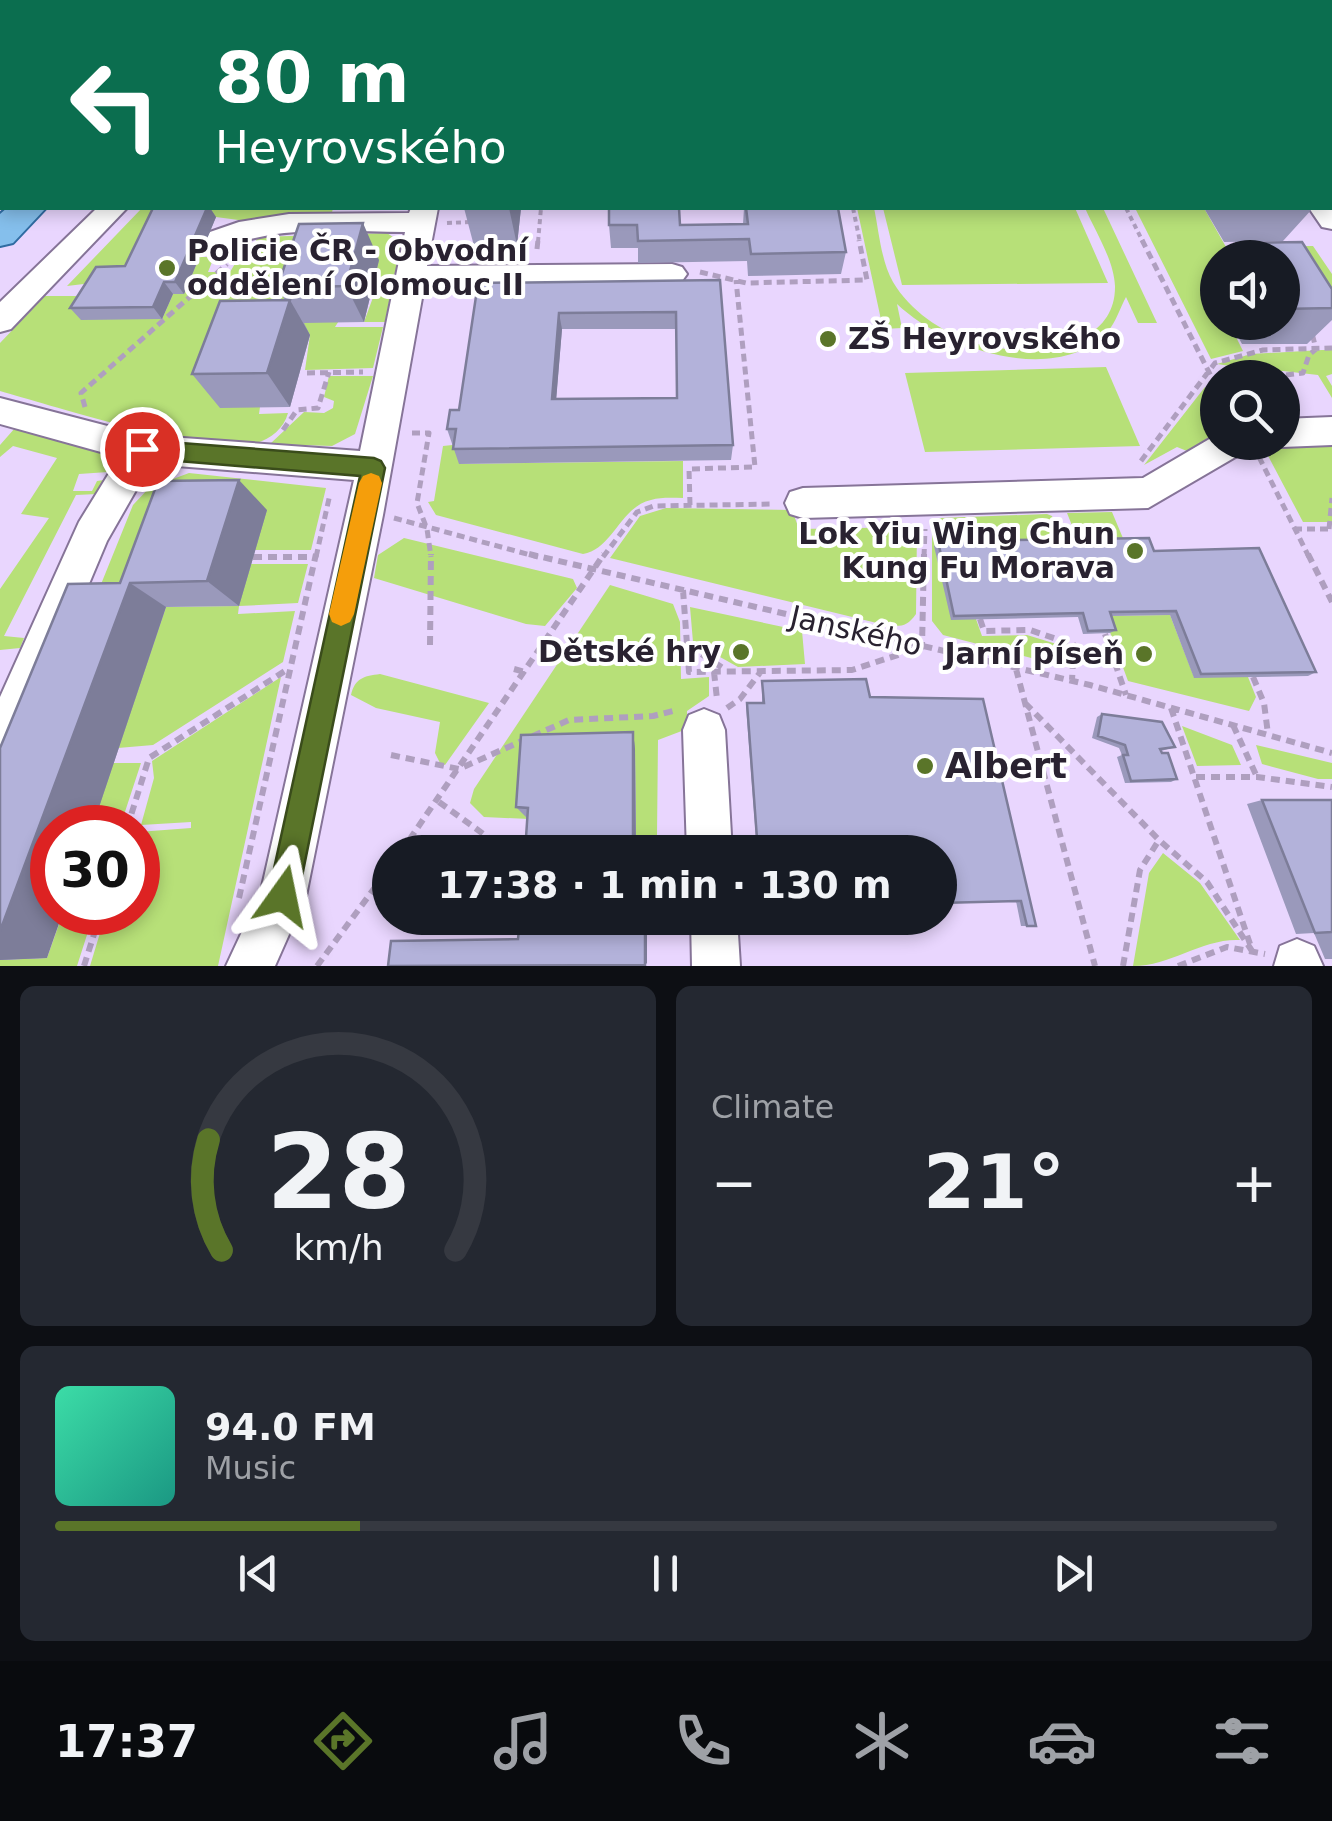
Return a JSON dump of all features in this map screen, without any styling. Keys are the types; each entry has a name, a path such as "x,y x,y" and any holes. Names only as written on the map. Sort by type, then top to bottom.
{"main road":[{"path":"0,234 26,210"}],"street":[{"path":"0,322 111,210"},
{"path":"230,247 234,232 266,226 428,218 411,276 283,896 250,966"},
{"path":"411,276 672,274"},
{"path":"0,411 142,449 374,468"},
{"path":"1300,435 1332,431"},
{"path":"0,745 92,533 142,449"},
{"path":"804,504 1148,492 1216,460"},
{"path":"701,713 709,835"},
{"path":"715,935 716,966"}],"path":[{"path":"536,256 541,210"},
{"path":"690,505 689,469 755,467 736,280 867,280 852,210"},
{"path":"1127,210 1200,360"},
{"path":"428,218 478,222"},
{"path":"89,419 81,393 230,247"},
{"path":"1312,330 1316,349"},
{"path":"1224,360 1236,355 1332,348"},
{"path":"1300,373 1316,349"},
{"path":"270,439 284,429 297,410 318,408 329,372 307,372"},
{"path":"1114,494 1200,386"},
{"path":"398,433 429,433 417,503 427,528 432,562 430,645"},
{"path":"1264,460 1332,602"},
{"path":"237,910 331,487 325,484"},
{"path":"1294,529 1330,528 1332,498"},
{"path":"414,835 625,524 637,512 654,506 804,504"},
{"path":"683,590 690,672 852,670 922,648 926,513"},
{"name":"Janského","path":"384,514 594,572 1072,680 1332,753"},
{"path":"253,557 314,558"},
{"path":"980,619 984,630 1030,630 1074,645 1072,680"},
{"path":"1105,634 1126,695"},
{"path":"688,646 728,672"},
{"path":"134,805 149,758 288,668"},
{"path":"1015,668 1095,966"},
{"path":"514,670 525,672"},
{"path":"391,755 459,769 570,720 701,713 740,699 762,670"},
{"path":"701,713 716,691 714,672"},
{"path":"1253,677 1264,703 1268,734"},
{"path":"1025,703 1283,960"},
{"path":"1171,708 1196,777 1283,960"},
{"path":"1232,724 1256,777"},
{"path":"1196,777 1256,777 1332,787"},
{"path":"439,802 485,835"},
{"path":"1123,966 1140,870 1159,840"},
{"path":"317,966 372,891"},
{"path":"84,966 93,935"},
{"path":"1178,966 1228,947 1283,960"}],"green space":[{"path":"140,210 333,210 331,217 246,221 216,217 134,278 67,286"},
{"path":"857,210 874,210 889,274 917,311 971,342 1037,349 1082,338 1099,326 1111,309 1115,286 1111,266 1086,210 1104,210 1157,323 1138,323 1126,297 1108,331 1086,348 1060,357 1031,359 970,347 942,335 897,304 902,328 883,329"},
{"path":"883,210 1076,210 1108,283 902,285"},
{"path":"1136,210 1205,210 1222,240 1200,240 1200,337"},
{"path":"387,233 402,243 391,289 385,289 384,296 390,297 385,322 364,322 379,281 374,280 378,260 335,327 383,327 373,368 305,370 310,335 220,407 260,407 259,414 288,413 280,428 262,441 232,445 166,436 0,391 0,343 45,296 93,296 162,319 173,294 184,293 199,257 214,257 208,272 230,272 239,257 247,257 258,237"},
{"path":"1300,246 1313,246 1332,274 1332,310 1300,277"},
{"path":"1201,340 1238,340 1243,351 1211,359"},
{"path":"1332,350 1332,374 1326,376 1332,386 1332,398 1318,375 1300,373 1300,360 1231,360 1251,354"},
{"path":"1106,367 1140,446 925,452 905,373"},
{"path":"329,376 373,376 355,434 332,446 270,444 304,412 324,413 333,408 334,401 324,397"},
{"path":"1200,393 1200,443 1187,451 1177,447 1144,465"},
{"path":"15,428 100,451 109,458 108,472 79,474 73,491 92,491 97,481 104,480 97,494 76,495 4,636 24,638 20,648 0,650 0,589 49,518 21,514 57,458 13,446 0,457 0,445"},
{"path":"462,444 460,464 683,461 683,498 659,498 640,504 602,544 583,554 436,515 428,502 434,501 443,446"},
{"path":"1300,447 1332,447 1332,522 1303,522 1270,460 1300,460"},
{"path":"189,473 326,488 311,550 255,550 158,608 91,609 133,505 149,488"},
{"path":"666,508 792,510 799,529 917,527 916,614 903,625 885,625 610,558 640,516"},
{"path":"1112,512 1125,543 1079,543 1067,513"},
{"path":"1052,516 1063,544 976,619 982,636 1027,635 1063,646 1062,666 943,635 932,621 932,523 940,518"},
{"path":"404,538 573,579 577,588 545,626 526,624 374,578 378,555"},
{"path":"251,564 308,564 298,603 239,606 238,614 295,611 283,662 153,745 118,748 166,607 238,606"},
{"path":"610,585 673,604 680,622 681,679 709,677 709,696 687,711 687,729 658,740 657,835 636,835 635,750 529,819 484,817 470,803 474,789"},
{"path":"690,607 802,631 805,664 738,667 693,642"},
{"path":"1170,615 1194,677 1248,677 1256,697 1249,711 1128,681 1104,616"},
{"path":"380,674 489,703 445,765 435,753 440,722 376,708 351,695 361,679"},
{"path":"281,677 218,966 90,966 99,935 160,935 160,830 191,828 191,822 160,824 160,805 147,805 154,778 152,761"},
{"path":"1182,726 1232,745 1241,765 1197,766"},
{"path":"1256,745 1332,763 1332,779 1262,764"},
{"path":"113,763 141,763 127,805 99,805"},
{"path":"1163,853 1200,883 1240,940 1213,943 1161,962 1133,966 1149,873"},
{"path":"55,935 87,935 77,966 0,966 0,960 47,958"}],"building":[{"name":"Policie ČR - Obvodní oddělení Olomouc II","path":"152,210 206,210 175,282 164,282 153,307 70,308 96,267 125,266"},
{"path":"609,210 679,210 680,225 748,224 746,210 838,210 846,252 751,254 749,239 638,241 637,225 609,225"},
{"path":"363,223 346,286 277,288 299,224"},
{"path":"1300,242 1332,289 1332,308 1300,309"},
{"path":"720,280 733,445 453,449 456,429 447,429 450,410 459,410 478,283","holes":["676,312 677,398 552,399 559,313"]},
{"path":"290,300 267,373 192,374 220,301"},
{"path":"239,480 207,581 130,583 47,805 30,805 30,851 0,931 0,748 68,584 120,583 158,481"},
{"path":"1149,538 1154,551 1259,548 1316,672 1201,674 1176,611 1110,612 1116,630 1088,631 1083,613 954,616 938,541"},
{"path":"866,679 870,697 983,699 1036,926 1027,926 1021,901 957,903 957,835 757,835 747,703 764,703 762,681"},
{"path":"1102,714 1162,722 1175,747 1160,749 1168,753 1177,779 1131,781 1123,755 1128,755 1125,745 1098,736"},
{"path":"633,732 633,835 526,835 528,808 516,807 521,735"},
{"path":"1262,800 1332,800 1332,932 1315,933"},
{"path":"518,935 645,935 645,965 388,966 391,941 518,939"}],"slow traffic":[{"path":"341,614 371,483"}],"place":[{"name":"Policie ČR - Obvodní oddělení Olomouc II","path":"167,268"},
{"name":"ZŠ Heyrovského","path":"828,339"},
{"name":"Lok Yiu Wing Chun Kung Fu Morava","path":"1135,551"},
{"name":"Dětské hry","path":"741,652"},
{"name":"Jarní píseň","path":"1144,654"},
{"name":"Albert","path":"925,766"}],"route":[{"path":"142,449 374,468 283,896"}]}
